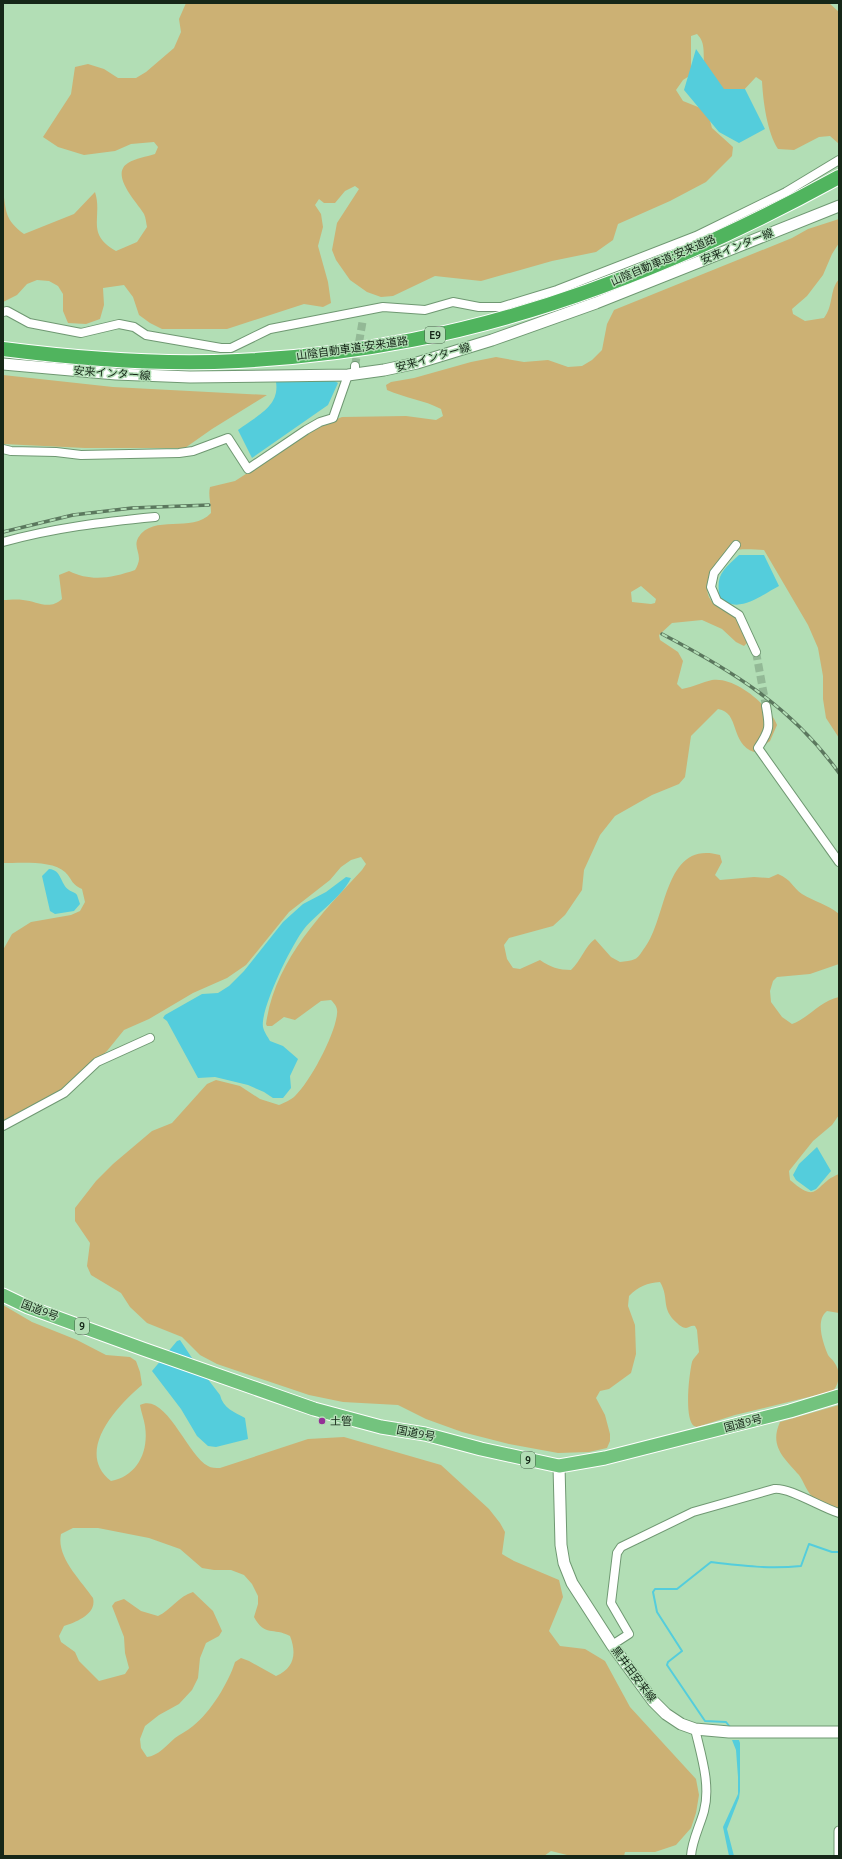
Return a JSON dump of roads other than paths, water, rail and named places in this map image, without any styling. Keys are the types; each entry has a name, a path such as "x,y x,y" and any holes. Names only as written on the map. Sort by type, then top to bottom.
{"highway":[{"name":"山陰自動車道;安来道路","path":"3,349 110,360 193,362 237,361 298,356 352,350 412,340 524,312 580,294 637,272 761,217 839,177"},
{"name":"国道9号","path":"3,1296 28,1307 314,1409 381,1427 425,1434 481,1449 559,1466 605,1458 790,1411 839,1396"}],"main road":[{"name":"安来インター線","path":"3,364 116,374 182,376 353,371 417,363 492,340 648,283 710,256 839,206"},
{"name":"黒井田安来線","path":"559,1466 561,1545 564,1563 572,1583 612,1645 653,1701 681,1724 695,1729 729,1732 839,1732"}],"street":[{"path":"3,312 7,311 29,323 81,333 119,324 134,327 146,335 221,348 231,348 270,329 383,307 425,310 453,302 479,307 501,307 557,290 696,236 786,192 839,160"},
{"path":"363,319 365,310"},
{"path":"3,449 11,451 41,451 88,455 178,453 193,452 228,438 248,469 306,430 320,422 333,418 353,371"},
{"path":"3,542 39,532 103,522 155,517"},
{"path":"736,545 714,573 711,587 717,602 740,615 756,652"},
{"path":"766,706 769,722 768,734 758,748 839,862"},
{"path":"3,1126 64,1093 98,1062 150,1038"},
{"path":"612,1645 629,1634 611,1603 617,1553 620,1547 693,1512 774,1489 786,1490 839,1513"},
{"path":"691,1856 692,1848 704,1810 707,1789 695,1729"},
{"path":"839,1831 839,1856"}],"water":[{"path":"696,49 724,89 745,89 765,129 739,143 719,132 684,90"},
{"path":"331,379 338,383 328,405 252,458 238,430 259,415 270,404 276,391 276,382"},
{"path":"739,555 764,555 779,586 750,602 743,604 730,604 720,598 720,578 725,569"},
{"path":"49,869 56,872 66,887 77,895 80,904 74,911 55,914 50,911 42,876"},
{"path":"346,877 351,878 347,885 304,929 292,948 266,1006 263,1018 265,1033 270,1041 283,1046 298,1059 290,1076 291,1088 283,1098 273,1098 248,1085 215,1077 198,1078 167,1021 163,1018 165,1015 202,994 218,993 229,986 244,971 283,922 303,904 326,892"},
{"path":"817,1147 831,1171 816,1189 811,1191 796,1180 793,1175 799,1164"},
{"path":"180,1340 220,1395 226,1406 233,1412 245,1418 248,1439 216,1447 208,1446 197,1436 181,1409 152,1371 177,1341"},
{"path":"732,1740 739,1740 740,1743 740,1791 739,1798 727,1829 734,1856 729,1856 723,1827 738,1794 736,1750"}],"waterway":[{"path":"730,1727 726,1722 705,1721 667,1665 668,1662 682,1651 657,1612 653,1592 655,1589 677,1589 711,1562 746,1566 789,1567 801,1566 809,1544 832,1552 839,1552"}],"tunnel":[{"path":"355,366 363,319"},
{"path":"756,652 766,706"}],"railway":[{"path":"3,532 73,515 132,508 209,505"},
{"path":"662,634 736,676 759,692 801,728 839,773"}],"place":[{"name":"土管","path":"322,1421"}]}
